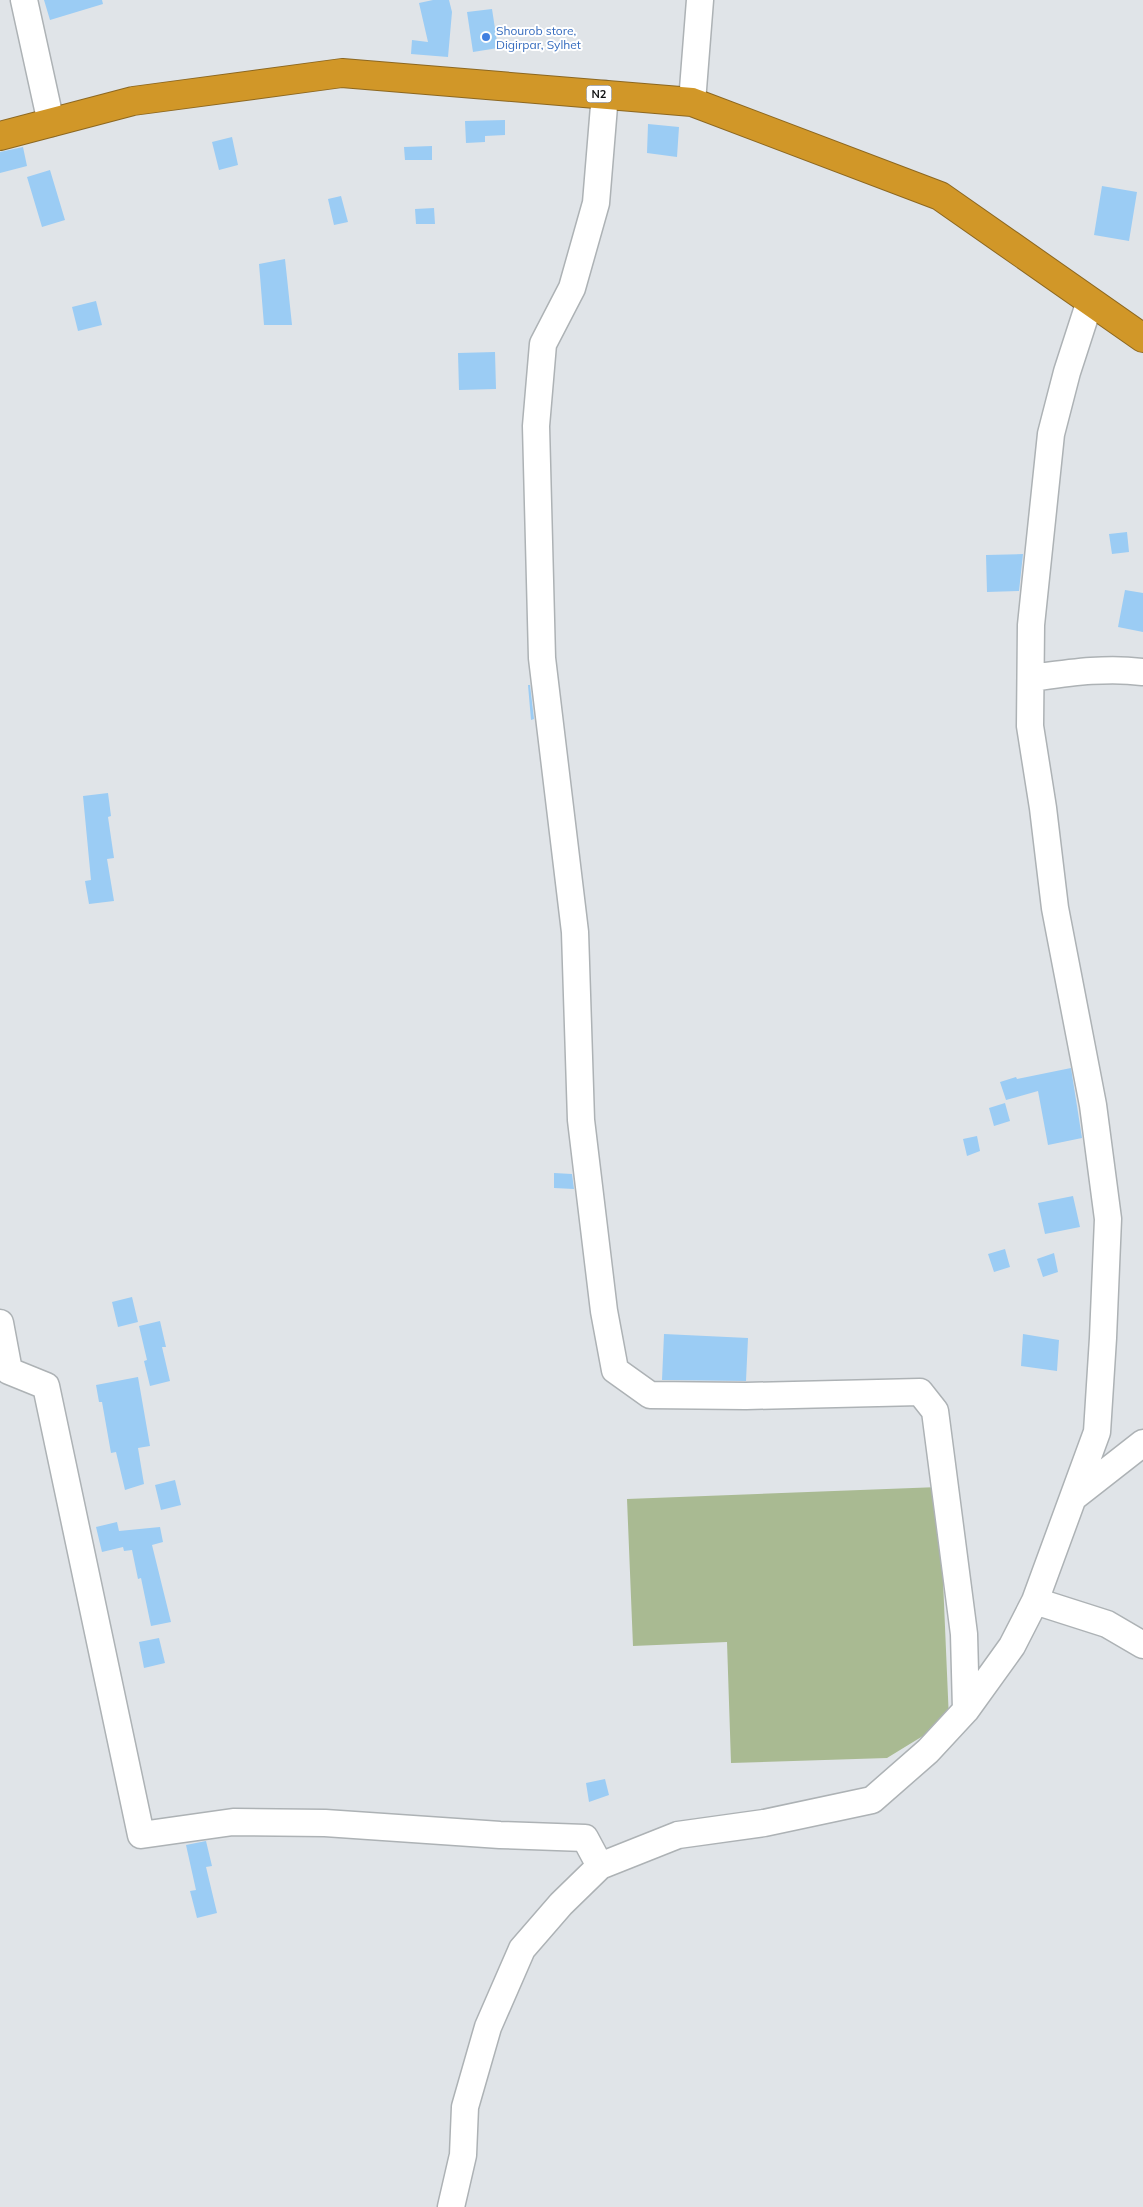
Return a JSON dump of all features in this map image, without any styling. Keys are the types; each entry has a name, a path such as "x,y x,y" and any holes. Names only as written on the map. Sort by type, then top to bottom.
{"highway":[{"name":"N2","path":"0,136 133,101 342,73 692,102 940,196 1143,338"}],"street":[{"path":"24,0 51,123"},
{"path":"692,102 700,0"},
{"path":"605,94 596,203 572,288 543,344 536,426 542,658 575,932 580,1120 604,1311 615,1370 650,1395 746,1396 920,1392 935,1411 964,1634 966,1710"},
{"path":"451,2207 462,2154 465,2106 488,2027 522,1949 561,1904 600,1866 678,1835 764,1823 872,1800 928,1750 966,1710 1012,1646 1035,1600 1097,1432 1108,1219 1093,1105 1055,908 1043,808 1030,726 1031,625 1051,434 1067,372 1090,301"},
{"path":"1031,678 1082,670 1143,672"},
{"path":"0,1323 9,1371 46,1386 141,1835 233,1822 325,1823 500,1835 585,1838 600,1866"},
{"path":"1074,1497 1143,1443"},
{"path":"1035,1600 1107,1624 1143,1645"}],"green space":[{"path":"939,1487 949,1720 887,1758 731,1763 727,1642 633,1646 627,1499"}],"building":[{"path":"44,0 102,0 103,4 50,20"},
{"path":"433,0 449,0 452,12 448,57 411,54 412,40 428,42 419,3"},
{"path":"492,9 498,48 473,52 467,12"},
{"path":"505,120 505,135 485,136 485,142 466,143 465,121"},
{"path":"648,124 679,127 677,157 647,153"},
{"path":"232,137 238,165 219,170 212,142"},
{"path":"432,146 432,160 405,160 404,147"},
{"path":"23,147 27,166 0,173 0,152"},
{"path":"50,170 65,220 42,227 27,177"},
{"path":"1102,186 1137,192 1129,241 1094,235"},
{"path":"341,196 348,222 334,225 328,199"},
{"path":"434,208 435,224 416,224 415,209"},
{"path":"285,259 292,325 264,325 259,264"},
{"path":"96,301 102,325 78,331 72,307"},
{"path":"495,352 496,389 459,390 458,353"},
{"path":"1127,532 1129,552 1112,554 1109,534"},
{"path":"1023,554 1019,591 987,592 986,555"},
{"path":"1125,590 1143,593 1143,632 1118,627"},
{"path":"528,685 530,685 534,719 531,720"},
{"path":"108,793 111,816 108,817 114,858 107,859 114,901 89,904 85,881 91,880 83,796"},
{"path":"1071,1068 1082,1138 1048,1145 1038,1091 1006,1100 1000,1082 1016,1077 1017,1079"},
{"path":"1005,1103 1010,1121 994,1126 989,1108"},
{"path":"977,1136 980,1151 967,1156 963,1139"},
{"path":"554,1173 572,1174 574,1189 554,1188"},
{"path":"1073,1196 1080,1227 1045,1234 1038,1203"},
{"path":"1005,1249 1010,1267 994,1272 988,1254"},
{"path":"1054,1253 1058,1272 1043,1277 1037,1259"},
{"path":"132,1297 138,1322 118,1327 112,1302"},
{"path":"160,1321 166,1347 162,1347 170,1381 150,1386 144,1361 147,1360 139,1326"},
{"path":"664,1334 748,1338 746,1381 662,1380"},
{"path":"1023,1334 1059,1340 1057,1371 1021,1366"},
{"path":"138,1377 150,1446 138,1448 144,1484 125,1490 116,1452 111,1453 102,1402 99,1402 96,1385"},
{"path":"175,1480 181,1505 161,1510 155,1485"},
{"path":"117,1522 119,1531 160,1527 163,1542 152,1545 171,1622 151,1626 141,1578 138,1579 132,1550 124,1551 123,1547 102,1552 96,1527"},
{"path":"159,1638 165,1663 144,1668 139,1642"},
{"path":"605,1779 609,1795 589,1802 586,1783"},
{"path":"206,1841 212,1866 206,1867 217,1913 197,1918 190,1891 196,1890 186,1845"}],"place":[{"name":"Shourob store, Digirpar, Sylhet","path":"486,37"}]}
